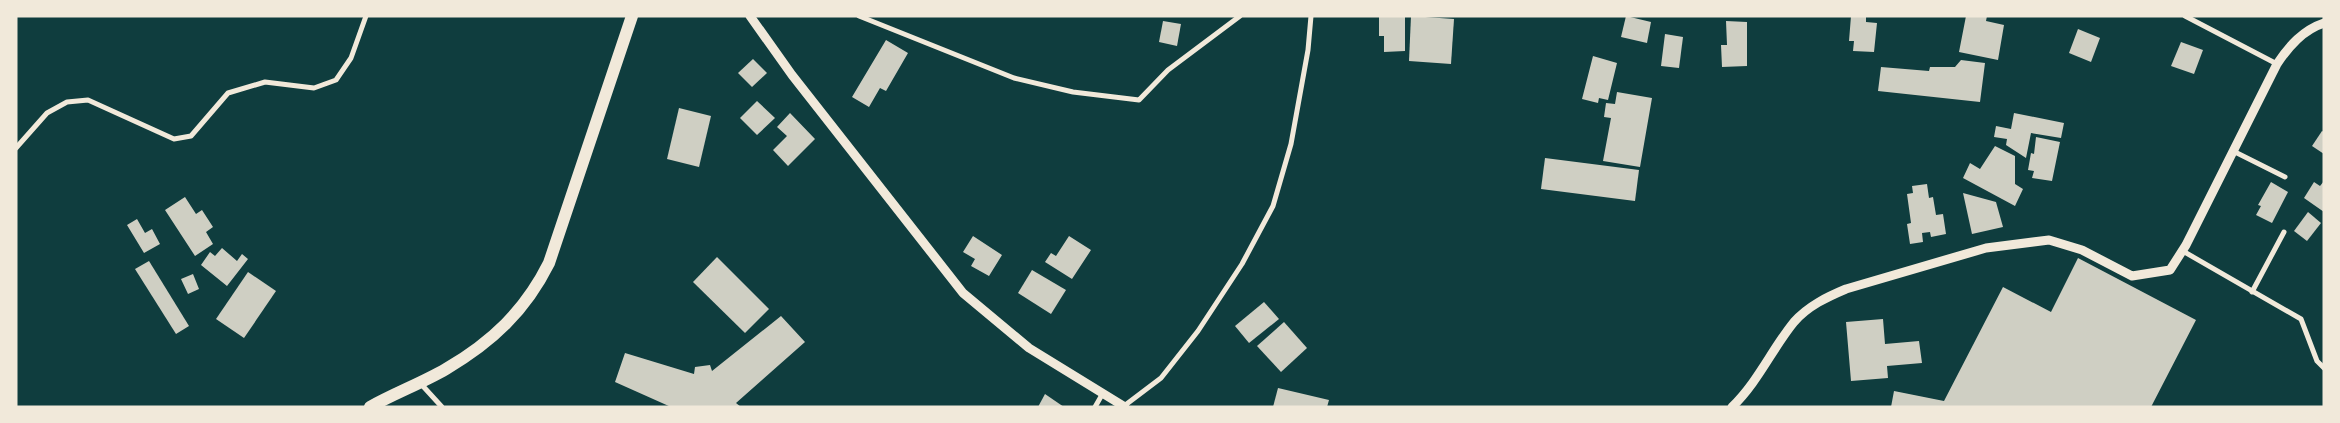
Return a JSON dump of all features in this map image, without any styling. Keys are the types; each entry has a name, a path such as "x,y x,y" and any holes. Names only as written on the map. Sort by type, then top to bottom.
{"main road":[{"path":"370,407 446,369 488,340 514,317 536,289 549,263 632,16"}],"street":[{"path":"16,148 47,113 67,102 88,100 174,139 191,136 228,93 264,82 314,88 336,80 351,58 366,16"},
{"path":"750,16 798,83 963,293 1029,348 1124,406 1161,378 1198,331 1242,264 1273,206 1291,144 1308,50 1311,16"},
{"path":"859,16 1014,78 1074,92 1140,100 1168,70 1240,16"},
{"path":"2185,16 2277,64"},
{"path":"1732,407 1761,372 1794,322 1819,302 1846,289 1986,248 2049,240 2082,250 2132,276 2170,270 2181,250 2186,245 2277,64 2294,42 2308,30 2324,23"},
{"path":"2233,151 2285,177"},
{"path":"2252,292 2284,232"},
{"path":"2181,250 2300,319 2317,361 2324,368"},
{"path":"418,382 442,407"},
{"path":"1095,407 1103,393"}],"building":[{"path":"1379,16 1405,16 1405,51 1384,52 1384,36 1379,36"},
{"path":"1411,16 1454,19 1451,64 1409,61"},
{"path":"1626,16 1651,22 1647,43 1621,37"},
{"path":"1851,16 1866,16 1866,22 1877,23 1874,52 1853,51 1854,41 1849,41"},
{"path":"1966,16 1987,16 1986,21 2004,25 1998,60 1959,52"},
{"path":"1163,21 1181,24 1177,46 1159,42"},
{"path":"1726,21 1747,22 1747,66 1722,67 1721,45 1727,45"},
{"path":"2078,29 2100,38 2091,62 2069,53"},
{"path":"1665,34 1683,37 1679,68 1661,66"},
{"path":"886,40 908,53 886,91 880,88 869,107 852,97"},
{"path":"2181,42 2203,50 2194,74 2171,66"},
{"path":"1593,56 1617,63 1608,100 1599,98 1598,103 1582,99"},
{"path":"753,59 767,73 752,87 738,73"},
{"path":"1961,60 1985,63 1980,102 1878,91 1881,67 1929,71 1930,67 1955,67"},
{"path":"1617,92 1652,98 1640,167 1603,161 1611,118 1604,117 1606,103 1615,104"},
{"path":"757,101 775,118 757,135 740,118"},
{"path":"679,108 711,116 699,167 667,159"},
{"path":"790,113 815,139 788,166 773,150 787,136 777,127"},
{"path":"2014,113 2064,123 2061,138 2031,133 2026,158 2006,145 2007,139 1994,137 1996,126 2011,129"},
{"path":"2322,131 2324,132 2324,154 2312,146"},
{"path":"2036,137 2060,142 2052,181 2032,178 2034,171 2028,170 2031,153 2034,154"},
{"path":"1995,146 2015,156 2015,184 2023,189 2015,206 1963,178 1970,163 1980,169"},
{"path":"1545,158 1639,170 1635,201 1541,189"},
{"path":"2324,181 2324,212 2304,198 2314,182 2320,186"},
{"path":"2271,182 2288,192 2272,223 2256,215 2261,206 2258,205"},
{"path":"1927,184 1929,198 1933,197 1936,215 1943,214 1946,234 1931,237 1930,232 1922,233 1923,242 1910,244 1907,224 1911,223 1907,194 1913,193 1912,186"},
{"path":"1963,193 1996,202 2003,227 1972,234"},
{"path":"185,197 196,214 202,210 213,227 206,232 213,244 195,256 165,210"},
{"path":"2308,212 2321,223 2307,241 2294,231"},
{"path":"137,219 145,233 152,229 160,244 144,253 127,225"},
{"path":"973,236 1002,255 989,276 971,266 975,259 963,252"},
{"path":"1069,236 1091,250 1072,279 1045,262 1051,253 1056,256"},
{"path":"222,248 237,261 242,254 248,259 227,286 201,265 210,252 215,256"},
{"path":"717,257 769,309 745,333 693,282"},
{"path":"2078,258 2196,320 2151,407 1891,407 1894,391 1944,401 2003,287 2051,312"},
{"path":"149,261 189,326 176,334 135,269"},
{"path":"1032,270 1066,290 1051,314 1018,293"},
{"path":"248,272 276,291 244,338 216,319"},
{"path":"193,274 199,289 188,294 181,279"},
{"path":"1264,302 1279,319 1249,343 1235,326"},
{"path":"781,316 805,342 736,403 741,407 671,407 615,382 625,353 694,374 695,367 710,365 712,371"},
{"path":"1883,319 1885,344 1919,341 1922,363 1887,366 1888,378 1851,381 1846,322"},
{"path":"1284,322 1307,348 1281,372 1257,346"},
{"path":"1278,388 1329,400 1327,407 1273,407"},
{"path":"1045,394 1064,407 1038,407"}]}
